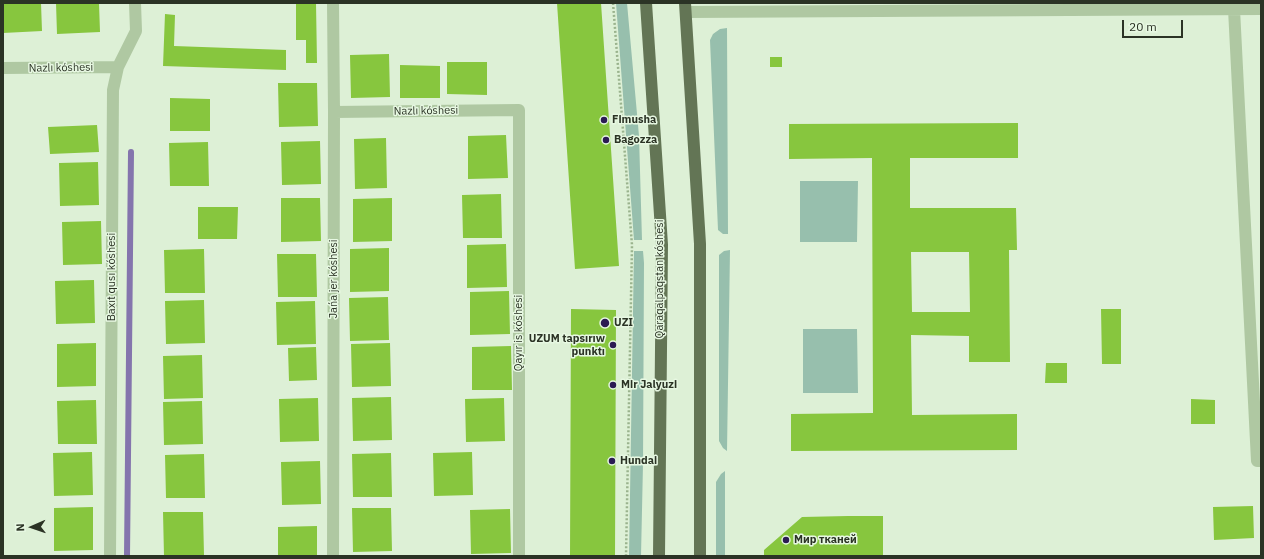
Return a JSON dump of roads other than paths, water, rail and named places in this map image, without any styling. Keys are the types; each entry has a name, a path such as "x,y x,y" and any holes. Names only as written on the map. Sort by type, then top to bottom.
{"main road":[{"name":"Qaraqalpaqstan kóshesi","path":"646,3 662,245 659,556"},
{"path":"686,8 700,244 700,556"}],"street":[{"name":"Baxıt qusı kóshesi","path":"110,556 113,90 118,67 136,31 135,3"},
{"name":"Jańa jer kóshesi","path":"333,3 333,556"},
{"path":"686,8 1261,9"},
{"path":"1234,9 1259,461"},
{"name":"Nazlı kóshesi","path":"3,68 118,67"},
{"name":"Nazlı kóshesi","path":"334,112 519,110"},
{"name":"Qayır is kóshesi","path":"519,110 519,556"}],"waterway":[{"path":"127,556 131,152"}],"place":[{"name":"Fimusha","path":"604,120"},
{"name":"Bagozza","path":"606,140"},
{"name":"UZI","path":"605,323"},
{"name":"UZUM tapsırıw punktı","path":"613,345"},
{"name":"Mir Jalyuzi","path":"613,385"},
{"name":"Hundai","path":"612,461"},
{"name":"Мир тканей","path":"786,540"}]}
